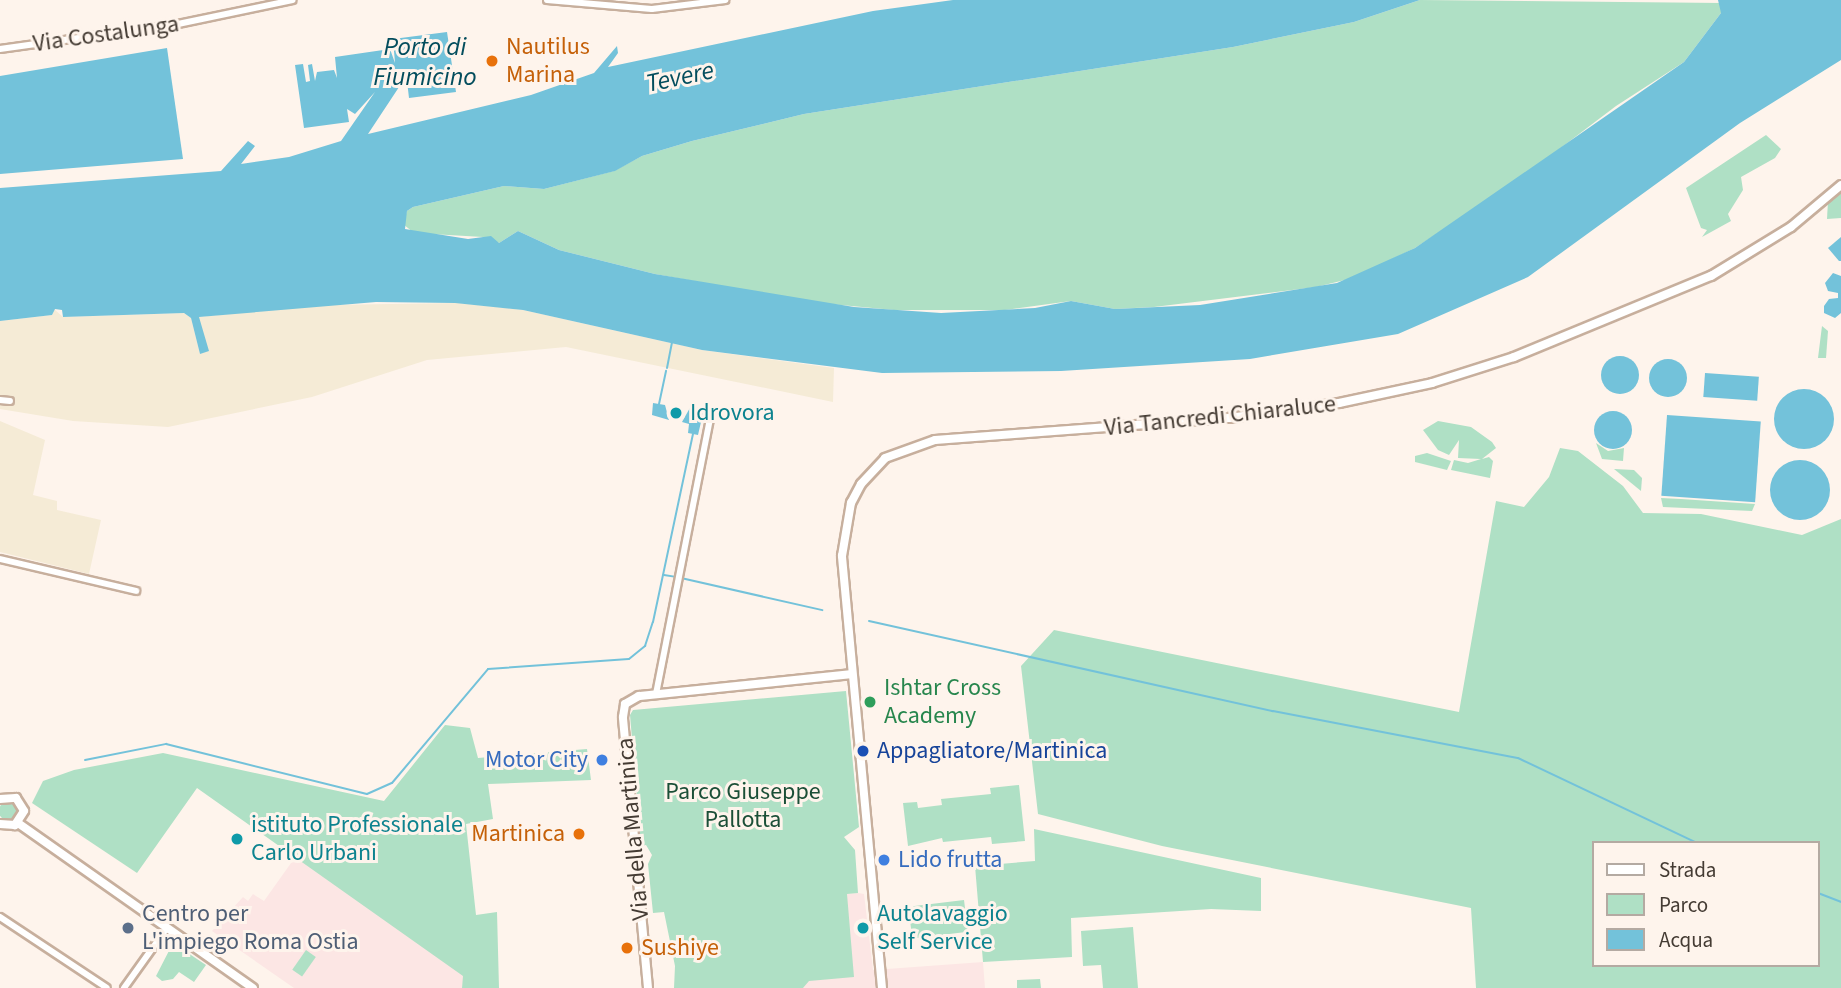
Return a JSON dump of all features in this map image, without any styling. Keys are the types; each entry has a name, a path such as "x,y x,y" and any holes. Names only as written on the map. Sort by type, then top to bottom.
{"street":[{"name":"Via Costalunga","path":"0,49 178,24 293,0"},
{"path":"547,0 645,9 725,0"},
{"name":"Via Tancredi Chiaraluce","path":"882,988 851,674 844,528 861,484 894,452 944,439 1124,428 1285,411 1440,381 1539,348 1710,276 1791,227 1841,185"},
{"path":"0,400 10,401"},
{"path":"656,694 711,413"},
{"path":"0,559 136,591"},
{"name":"Via della Martinica","path":"648,988 623,711 633,697 851,674"},
{"path":"2,796 23,806 18,823"},
{"path":"0,834 3,825 18,823 253,988"},
{"path":"0,917 107,988"},
{"path":"124,988 167,928"}],"shaded area":[{"path":"459,303 523,310 702,350 834,368 833,402 566,347 427,360 312,397 168,427 73,421 0,409 0,321 52,315 54,309 63,317 184,313 191,318 200,354 208,350 198,317 324,305"},
{"path":"0,421 45,440 33,495 57,501 57,510 101,520 89,574 0,552"},
{"path":"296,856 464,976 462,988 294,988 212,931 243,897 248,901 253,894 264,901"},
{"path":"847,894 864,894 873,970 983,962 985,988 803,988"}],"green space":[{"path":"1420,0 1722,3 1721,13 1684,62 1616,106 1517,181 1415,248 1353,278 1316,287 1154,307 1115,309 1071,301 1005,310 894,310 809,302 655,274 559,250 518,231 499,243 483,237 414,233 403,224 407,211 413,207 504,186 544,189 614,171 642,156 692,141 804,114 1233,47 1354,22"},
{"path":"1766,135 1781,149 1775,158 1741,177 1743,190 1728,214 1731,221 1702,237 1707,230 1701,228 1686,188"},
{"path":"1841,189 1841,218 1827,219 1828,201"},
{"path":"1822,326 1828,331 1826,358 1818,358"},
{"path":"1438,421 1471,427 1492,442 1496,448 1482,459 1489,457 1493,461 1490,478 1451,470 1454,460 1468,463 1481,459 1458,458 1459,440 1449,455 1438,450 1423,430"},
{"path":"1596,443 1608,451 1624,448 1623,461 1602,459"},
{"path":"1560,448 1578,451 1623,486 1643,513 1701,514 1802,535 1841,519 1841,988 1476,988 1471,908 1162,846 1038,814 1021,666 1054,630 1459,712 1496,501 1524,507 1549,477"},
{"path":"1427,453 1451,461 1447,470 1415,462 1415,456"},
{"path":"1614,469 1634,470 1642,478 1641,491"},
{"path":"1661,498 1755,504 1752,511 1663,507"},
{"name":"Parco Giuseppe Pallotta","path":"846,691 859,827 844,837 855,850 858,893 847,894 854,977 809,981 803,988 674,988 675,966 664,912 653,913 648,864 652,855 646,845 641,846 630,715 633,710"},
{"path":"445,725 470,728 478,758 587,749 591,780 488,784 493,819 466,824 476,915 497,912 499,988 462,988 463,976 197,788 137,873 32,803 43,781 74,770 163,753 384,801"},
{"path":"1019,785 1025,841 992,844 991,837 943,842 942,838 908,846 903,803 917,802 918,808 942,805 941,799 991,794 990,788"},
{"path":"9,801 16,804 19,811 16,818 9,821 2,818 -1,811 2,804"},
{"path":"1034,829 1261,878 1261,911 1211,909 1071,918 1072,957 983,962 975,866 1035,861"},
{"path":"964,900 968,932 912,939 908,907"},
{"path":"1133,927 1138,988 1103,988 1101,965 1083,966 1081,931"},
{"path":"173,943 206,965 194,982 179,972 173,979 162,981 156,976"},
{"path":"306,950 316,957 302,977 292,970"},
{"path":"1040,979 1041,988 1017,988 1017,980"}],"water":[{"path":"953,0 1420,0 1354,22 1233,47 804,114 692,141 642,156 615,171 544,189 504,186 413,207 407,211 405,229 468,239 491,236 499,243 518,231 559,250 655,274 854,307 941,313 1035,308 1071,301 1115,309 1200,305 1337,283 1415,248 1684,62 1721,13 1718,0 1841,0 1841,60 1740,123 1528,277 1398,334 1250,359 1061,371 882,373 702,350 523,310 455,303 376,302 199,317 209,351 200,354 191,318 184,313 63,317 62,310 55,309 52,315 0,321 0,188 221,171 248,141 255,146 241,164 289,157 341,141 375,92 355,114 347,109 349,122 304,128 295,65 303,64 306,82 310,81 308,65 312,64 315,81 317,72 334,70 337,78 335,57 390,49 395,63 393,39 447,32 456,92 409,98 407,81 403,81 368,134 531,95 594,73 617,46 618,53 608,67 873,11"},
{"path":"167,48 183,159 0,174 0,76"},
{"path":"1841,237 1841,261 1839,261 1828,248"},
{"path":"1833,273 1841,276 1841,313 1835,318 1824,313 1824,306 1829,299 1838,298 1838,293 1828,291 1825,283"},
{"path":"1620,356 1634,361 1639,375 1634,389 1620,394 1606,389 1601,375 1606,361"},
{"path":"1668,359 1682,364 1687,378 1682,392 1668,397 1654,392 1649,378 1654,364"},
{"path":"1705,373 1759,377 1757,401 1703,397"},
{"path":"1798,389 1810,389 1829,402 1834,419 1832,431 1821,444 1810,449 1798,449 1779,436 1774,425 1774,413 1787,394"},
{"path":"653,403 665,405 669,420 652,415"},
{"path":"691,406 704,409 698,435 688,433 689,424 682,422"},
{"path":"1613,411 1627,416 1632,430 1627,444 1613,449 1599,444 1594,430 1599,416"},
{"path":"1667,415 1761,422 1755,502 1661,496"},
{"path":"1794,460 1806,460 1825,473 1830,490 1828,502 1817,515 1806,520 1794,520 1775,507 1770,496 1770,484 1783,465"}],"waterway":[{"path":"667,368 672,342"},
{"path":"659,404 666,371"},
{"path":"670,416 682,419"},
{"path":"85,760 166,744 367,794 392,783 488,669 629,659 645,646 653,622 693,434"},
{"path":"664,575 676,577"},
{"path":"681,578 822,610"},
{"path":"869,621 1273,711 1518,758 1693,841"},
{"path":"1820,894 1841,902"}],"place":[{"name":"Nautilus Marina","path":"492,61"},
{"name":"Idrovora","path":"676,413"},
{"name":"Ishtar Cross Academy","path":"870,702"},
{"name":"Appagliatore/Martinica","path":"863,751"},
{"name":"Motor City","path":"602,760"},
{"name":"Martinica","path":"579,834"},
{"name":"istituto Professionale Carlo Urbani","path":"237,839"},
{"name":"Lido frutta","path":"884,860"},
{"name":"Centro per L'impiego Roma Ostia","path":"128,928"},
{"name":"Autolavaggio Self Service","path":"863,928"},
{"name":"Sushiye","path":"627,948"}],"water label":[{"name":"Porto di Fiumicino","path":"425,62"},
{"name":"Tevere","path":"680,77"}]}
